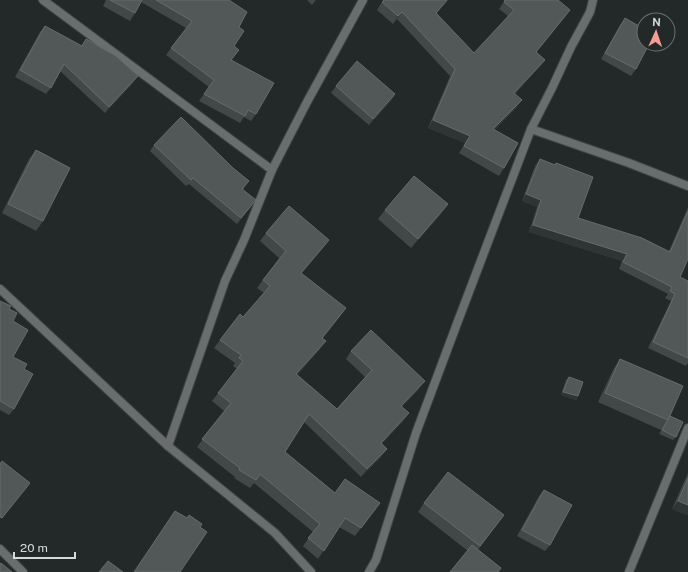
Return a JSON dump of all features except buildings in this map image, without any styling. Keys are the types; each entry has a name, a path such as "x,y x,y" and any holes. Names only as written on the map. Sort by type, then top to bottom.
{"street":[{"path":"43,0 272,170"},
{"path":"168,446 225,281 244,240 272,170 307,102 363,0"},
{"path":"369,572 376,560 416,433 531,129 571,46 590,12 593,0"},
{"path":"531,129 629,162 688,186"},
{"path":"0,289 168,446 275,533 311,572"},
{"path":"630,572 688,428"},
{"path":"0,549 23,572"}]}
